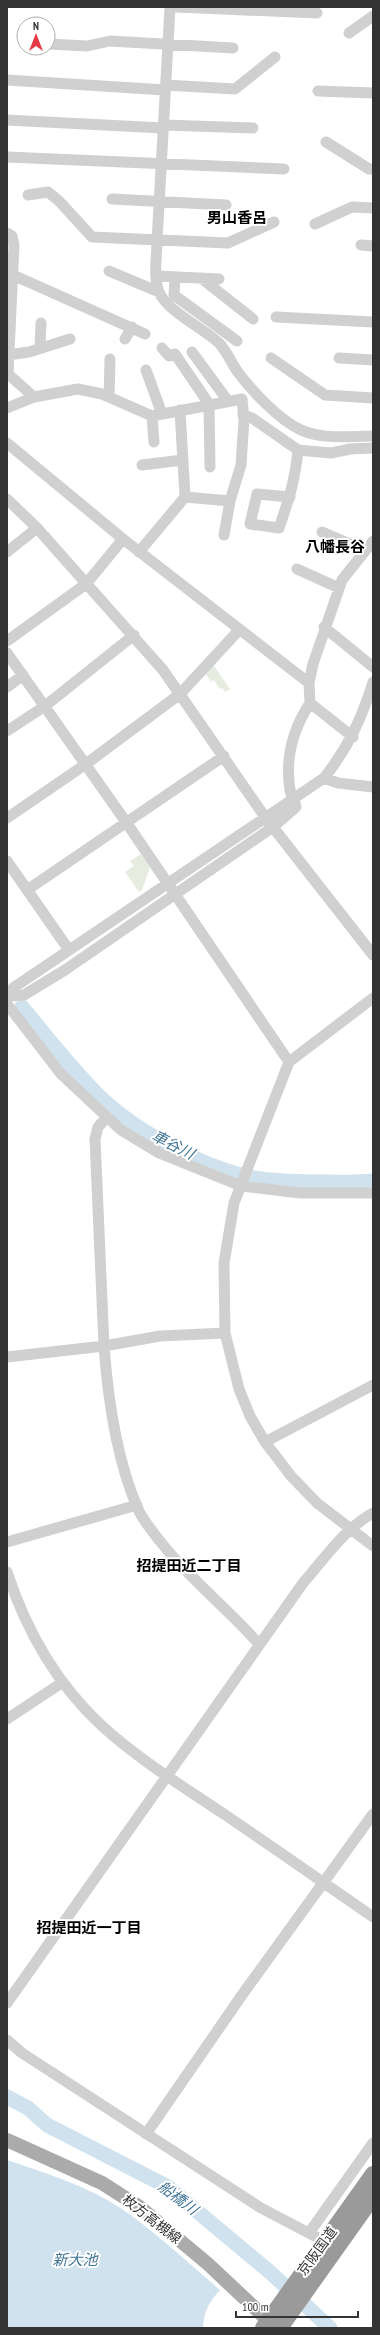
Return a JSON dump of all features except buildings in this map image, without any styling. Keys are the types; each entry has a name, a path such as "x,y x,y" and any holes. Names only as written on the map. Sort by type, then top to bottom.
{"highway":[{"name":"京阪国道","path":"276,2324 279,2304 307,2277 324,2241 373,2174"},
{"name":"京阪国道","path":"276,2324 307,2277 373,2197"}],"main road":[{"name":"枚方高槻線","path":"7,2140 102,2183 141,2208 276,2324"}],"street":[{"path":"170,7 157,241 157,276 159,292 164,300 174,309 219,344 238,372 287,423 302,431 327,436 373,436"},
{"path":"176,7 317,14"},
{"path":"349,33 373,16"},
{"path":"56,44 87,46 110,41 234,48"},
{"path":"7,80 235,89 276,57"},
{"path":"318,91 373,93"},
{"path":"7,120 253,128"},
{"path":"326,142 369,169 373,169"},
{"path":"7,157 284,169"},
{"path":"28,195 48,192 59,201 92,236 228,244 274,222"},
{"path":"112,199 226,205"},
{"path":"315,224 352,207 373,208"},
{"path":"7,233 12,236 8,374 34,397"},
{"path":"361,246 373,246"},
{"path":"109,271 159,292"},
{"path":"10,275 132,327 145,334"},
{"path":"157,276 220,279"},
{"path":"175,277 174,295 237,340"},
{"path":"201,278 253,319"},
{"path":"276,318 373,322"},
{"path":"40,348 41,323"},
{"path":"125,339 132,327"},
{"path":"8,355 30,352 70,339"},
{"path":"162,348 169,356 175,354 209,404 210,467"},
{"path":"192,352 228,401"},
{"path":"272,358 325,395 373,398"},
{"path":"339,358 373,360"},
{"path":"110,359 110,397"},
{"path":"146,370 157,415 154,442"},
{"path":"7,408 34,397 78,388 110,397 157,415 242,399 243,415 241,465 230,500 224,535"},
{"path":"139,552 185,497 180,410"},
{"path":"243,415 252,418 298,450 332,453 350,449 373,448"},
{"path":"8,444 139,552 309,683"},
{"path":"290,497 295,482 298,450"},
{"path":"142,465 183,460"},
{"path":"185,497 230,500"},
{"path":"7,499 37,528 86,584 134,635 180,694 265,817 373,955"},
{"path":"7,552 37,528"},
{"path":"322,532 364,550"},
{"path":"7,641 86,584 124,539"},
{"path":"8,999 24,995 273,827 296,807 295,800 290,791 288,763 290,746 310,703 309,683 313,664 324,627 342,580 364,550 373,541"},
{"path":"297,569 339,588"},
{"path":"324,627 373,667"},
{"path":"7,818 86,764 180,694 239,630"},
{"path":"7,731 45,706 134,635"},
{"path":"7,653 126,822 289,1062"},
{"path":"7,687 23,675"},
{"path":"8,999 13,988 168,884 289,800 295,800 324,778 353,737 364,713 373,682"},
{"path":"310,703 353,737"},
{"path":"27,890 224,756"},
{"path":"324,778 338,783 373,787"},
{"path":"7,861 58,931 69,950"},
{"path":"373,998 289,1062 234,1203 224,1263 225,1333 239,1389 250,1416 265,1442 292,1476 317,1503 350,1530 373,1546"},
{"path":"8,999 61,1074 107,1117 140,1142 159,1153 300,1193 373,1193"},
{"path":"107,1117 98,1127 95,1139 106,1379 117,1439 131,1491 137,1505 167,1549 259,1644"},
{"path":"7,1357 104,1346 160,1336 225,1333"},
{"path":"265,1442 373,1386"},
{"path":"7,1542 137,1505"},
{"path":"7,2003 168,1777 259,1644 303,1583 360,1520 373,1513"},
{"path":"7,1572 31,1630 42,1652 63,1682 101,1725 168,1777 373,1917"},
{"path":"7,1720 63,1682"},
{"path":"146,2134 323,1882 373,1814"},
{"path":"7,2040 22,2053 261,2208 324,2241"},
{"path":"309,2233 373,2143"}],"shaded area":[{"path":"214,666 230,689 225,692 222,688 220,689 214,680 211,682 205,673"},
{"path":"141,854 150,867 142,890 139,892 125,872 134,866 130,861"}],"water":[{"name":"新大池","path":"7,2160 64,2180 106,2199 132,2216 171,2247 220,2290 208,2307 203,2328 7,2328"}],"waterway":[{"name":"車谷川","path":"22,1007 69,1063 114,1110 153,1136 197,1159 241,1175 261,1179 303,1182 373,1181"},
{"name":"船橋川","path":"7,2097 28,2108 47,2125 168,2187 271,2273 330,2328"}],"district":[{"name":"男山香呂","path":"237,218"},
{"name":"八幡長谷","path":"335,547"},
{"name":"招提田近二丁目","path":"189,1566"},
{"name":"招提田近一丁目","path":"89,1928"}]}
